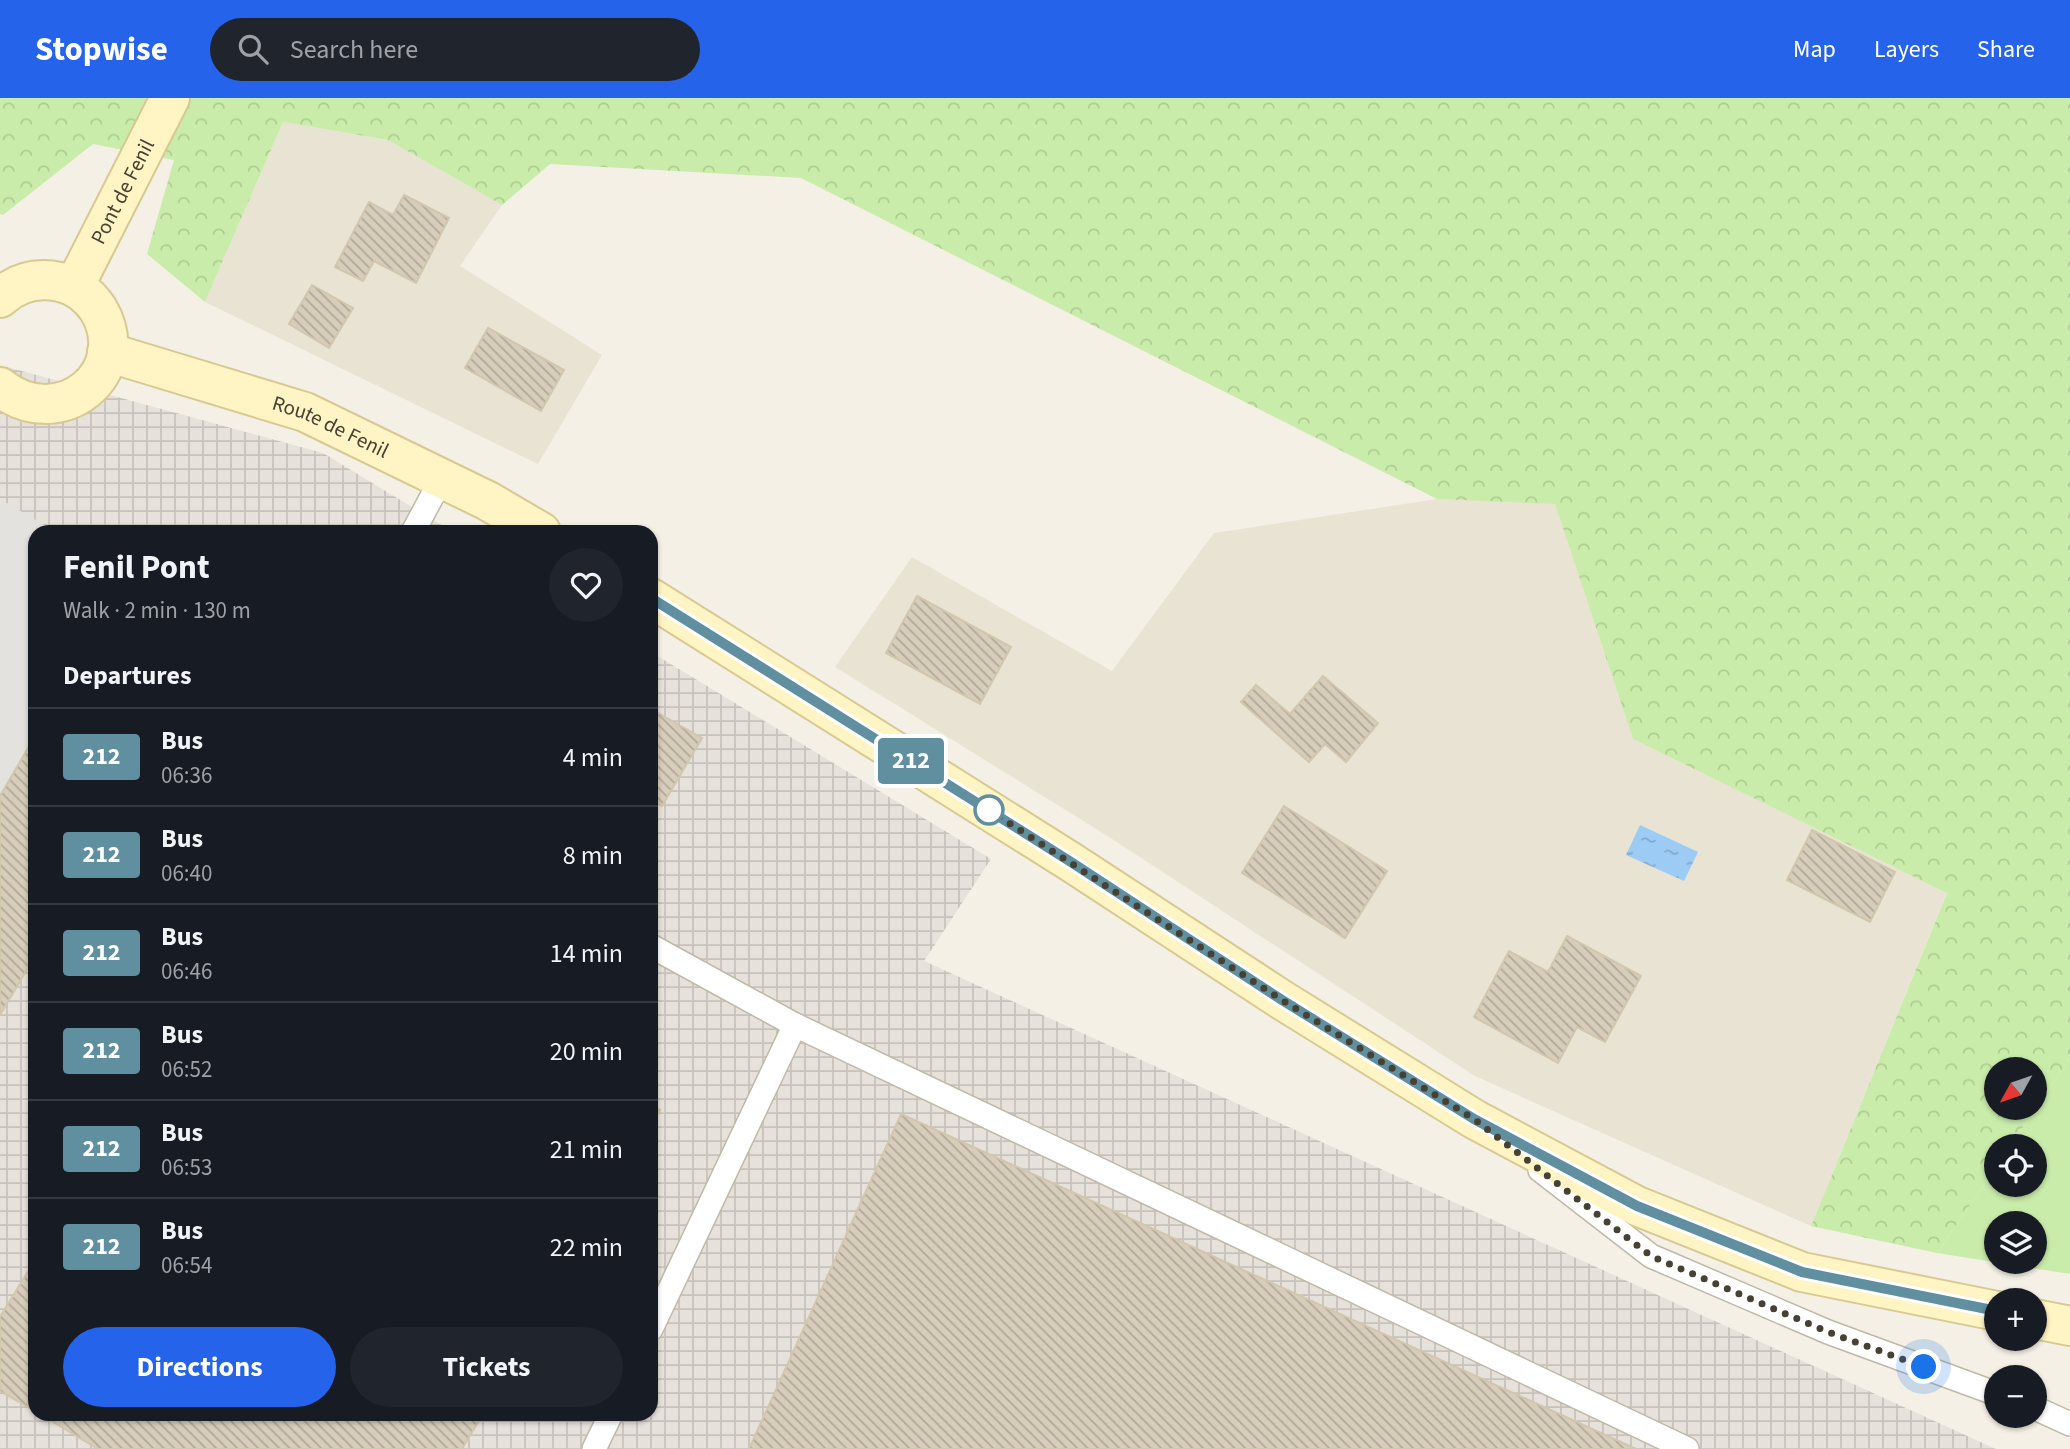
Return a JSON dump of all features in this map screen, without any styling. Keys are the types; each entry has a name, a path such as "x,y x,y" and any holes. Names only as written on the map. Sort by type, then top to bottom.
{"street":[{"name":"Pont de Fenil","path":"74,287 170,98"},
{"path":"0,298 11,289 31,281 52,280 74,287 85,294 100,314 107,338 107,352 97,378 77,397 64,403 50,405 23,402 0,387"},
{"name":"Route de Fenil","path":"107,352 306,412 442,478 520,525"},
{"path":"658,602 1071,862 1282,1000 1474,1119 1637,1206 1802,1272 1984,1308"},
{"path":"2047,1321 2070,1326"}],"lane":[{"path":"417,525 442,478"},
{"path":"658,950 795,1025 1687,1449"},
{"path":"658,1314 795,1025"},
{"path":"1474,1119 1651,1256 1828,1332 1984,1389"},
{"path":"2047,1413 2070,1424"},
{"path":"594,1449 608,1421"}],"shaded area":[{"path":"283,122 388,140 502,205 460,266 602,355 538,464 205,302"},
{"path":"0,365 323,453 441,525 28,525 28,1421 658,1421 658,656 991,859 924,961 1996,1449 0,1449"},
{"path":"0,499 44,525 28,525 28,748 0,796"},
{"path":"1437,499 1555,503 1633,739 1947,892 1811,1226 1475,1076 1106,835 835,667 912,557 1112,671 1214,533"}],"green space":[{"path":"0,98 2070,98 2070,1059 2048,1091 2048,1057 1984,1057 1984,1120 2028,1120 2018,1134 1984,1134 1984,1185 1937,1253 1811,1226 1947,893 1633,739 1555,504 1437,499 801,178 550,164 502,205 388,140 283,122 205,302 147,254 174,160 93,144 3,215 0,214"},
{"path":"2070,1059 2070,1274 2047,1270 2047,1211 1984,1211 1984,1260 1937,1253 1984,1185 1984,1197 2047,1197 2047,1134 2018,1134 2028,1120 2048,1120 2048,1091"}],"water":[{"path":"1640,825 1698,852 1684,881 1626,855"}],"building":[{"path":"404,195 449,218 416,283 374,261 363,281 335,267 369,202 393,215"},
{"path":"312,285 353,308 329,348 289,324"},
{"path":"488,328 564,370 541,411 465,368"},
{"path":"917,596 1011,647 980,704 886,653"},
{"path":"1323,676 1378,723 1346,762 1325,744 1309,762 1241,702 1256,685 1290,714"},
{"path":"658,713 702,738 662,806 658,804"},
{"path":"28,748 28,968 0,1015 0,796"},
{"path":"1284,806 1387,871 1345,938 1242,873"},
{"path":"1812,830 1895,872 1870,922 1787,880"},
{"path":"1567,936 1641,976 1605,1042 1577,1027 1558,1063 1474,1017 1509,951 1548,972"},
{"path":"901,1114 1636,1449 749,1449"},
{"path":"28,1271 28,1407 0,1391 0,1317"},
{"path":"52,1421 479,1421 462,1449 98,1449"}],"bus line":[{"name":"212","path":"658,602 1071,862 1282,1000 1474,1119 1637,1206 1802,1272 1984,1308"}],"route":[{"path":"989,810 1282,1000 1474,1119 1651,1256 1828,1332 1924,1367"}]}
